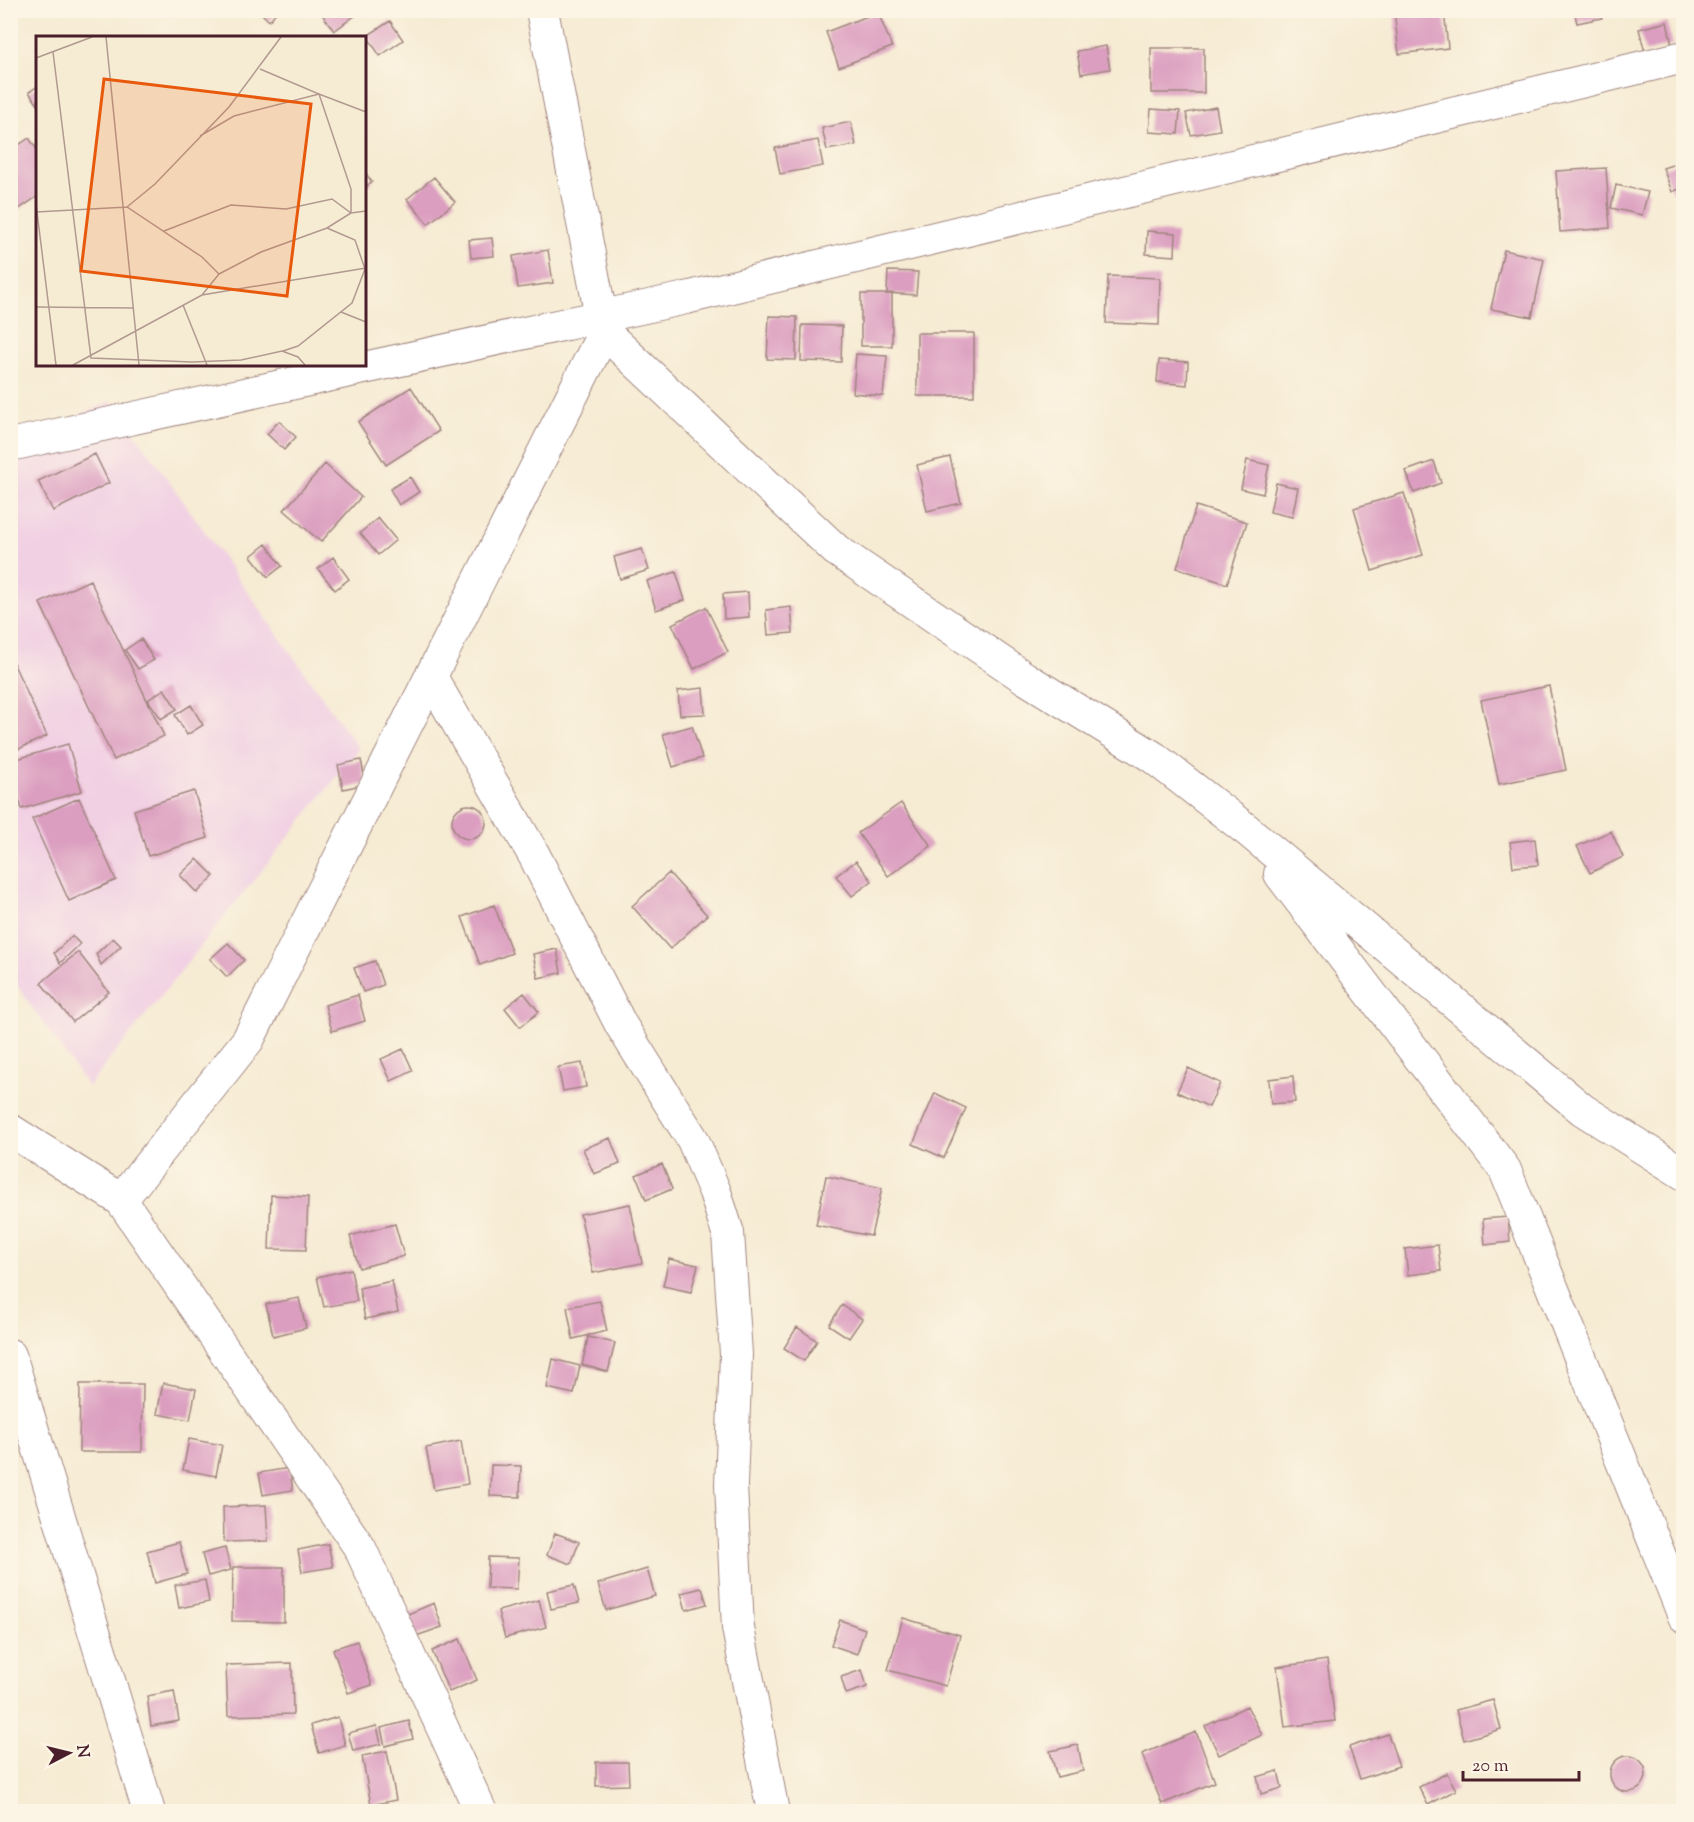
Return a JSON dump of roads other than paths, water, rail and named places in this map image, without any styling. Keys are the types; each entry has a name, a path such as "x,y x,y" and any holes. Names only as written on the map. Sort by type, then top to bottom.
{"street":[{"path":"542,10 603,324 836,550 1025,678 1153,757 1246,830 1583,1110 1683,1174"},
{"path":"10,445 603,324 686,298 1683,57"},
{"path":"121,1200 249,1040 431,677 603,324"},
{"path":"431,677 534,855 621,1025 693,1140 715,1192 728,1233 736,1354 731,1485 738,1628 773,1812"},
{"path":"1246,830 1505,1170 1683,1616"},
{"path":"10,1130 121,1200 360,1548 481,1812"},
{"path":"10,1355 149,1812"}]}
